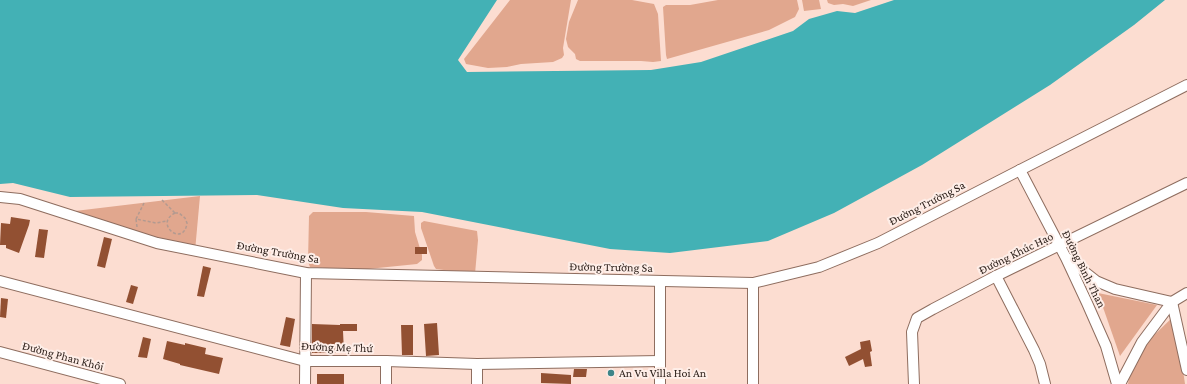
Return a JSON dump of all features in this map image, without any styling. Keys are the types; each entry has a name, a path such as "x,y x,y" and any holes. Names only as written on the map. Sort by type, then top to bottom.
{"street":[{"name":"Đường Trường Sa","path":"0,197 20,199 157,243 306,273 753,283 819,267 878,243 1187,85"},
{"name":"Đường Bình Than","path":"1020,170 1066,258 1106,346 1117,384"},
{"name":"Đường Khúc Hạo","path":"914,384 912,332 917,318 996,276 1187,182"},
{"path":"1066,258 1096,281 1115,289 1172,302"},
{"path":"305,384 306,273"},
{"path":"996,276 1034,350 1040,364 1045,384"},
{"name":"Đường Mẹ Thứ","path":"0,281 305,361 386,361 477,364 660,361"},
{"path":"660,281 660,384"},
{"path":"753,283 753,384"},
{"path":"1120,384 1142,342 1172,302 1187,293"},
{"path":"1172,302 1187,370"},
{"name":"Đường Phan Khôi","path":"0,352 120,384"},
{"path":"386,361 386,384"},
{"path":"477,364 477,384"}],"path":[{"path":"162,200 175,213 182,215 187,224 183,233 177,234 170,230 167,223 170,216 175,213"},
{"path":"139,237 136,219 144,203"},
{"path":"136,219 156,223 167,221"}],"shaded area":[{"path":"510,0 571,0 563,48 564,55 562,58 553,62 521,64 507,67 488,68 466,64 464,59"},
{"path":"578,0 632,0 654,4 658,14 661,61 580,61 576,59 575,54 568,47 566,39 569,22"},
{"path":"718,0 797,0 799,9 795,17 769,30 667,59 663,7 666,5 690,5"},
{"path":"802,0 819,0 821,9 804,11"},
{"path":"827,0 871,0 853,6 843,4 834,5 828,3"},
{"path":"200,196 195,251 69,215 75,211"},
{"path":"313,212 366,212 414,216 415,232 422,255 422,260 417,264 358,270 310,267 308,262 309,216"},
{"path":"424,221 477,231 478,240 475,274 436,269 421,228 421,223"},
{"path":"1098,293 1157,305 1120,356"},
{"path":"1175,315 1185,384 1128,384 1129,378 1145,344"}],"water":[{"path":"0,0 497,0 458,60 467,72 651,70 701,62 793,31 809,19 837,11 855,13 894,0 1165,0 1134,25 1050,85 922,165 834,213 768,241 670,253 610,249 422,212 343,208 257,195 70,197 13,183 0,184"}],"building":[{"path":"11,217 30,220 19,253 6,248 6,245 0,245 1,223 10,224"},
{"path":"39,229 48,230 44,258 35,257"},
{"path":"104,237 112,239 105,268 97,266"},
{"path":"415,247 427,247 427,254 415,254"},
{"path":"203,266 211,268 204,297 197,296"},
{"path":"131,285 138,287 133,304 126,302"},
{"path":"1,298 8,299 6,318 0,317"},
{"path":"286,317 295,319 290,347 280,345"},
{"path":"437,323 439,355 426,356 424,324"},
{"path":"312,324 357,324 357,331 343,331 344,353 312,353"},
{"path":"401,325 413,325 413,355 402,355"},
{"path":"143,337 151,339 147,358 138,357"},
{"path":"870,340 872,366 865,367 863,359 849,366 845,357 861,349 860,342"},
{"path":"167,341 185,345 185,343 206,348 205,354 223,358 219,374 180,365 163,359"},
{"path":"574,369 587,369 586,377 573,377"},
{"path":"541,373 571,375 571,384 541,383"},
{"path":"317,374 344,374 344,384 317,384"}],"place":[{"name":"An Vu Villa Hoi An","path":"611,373"}]}
